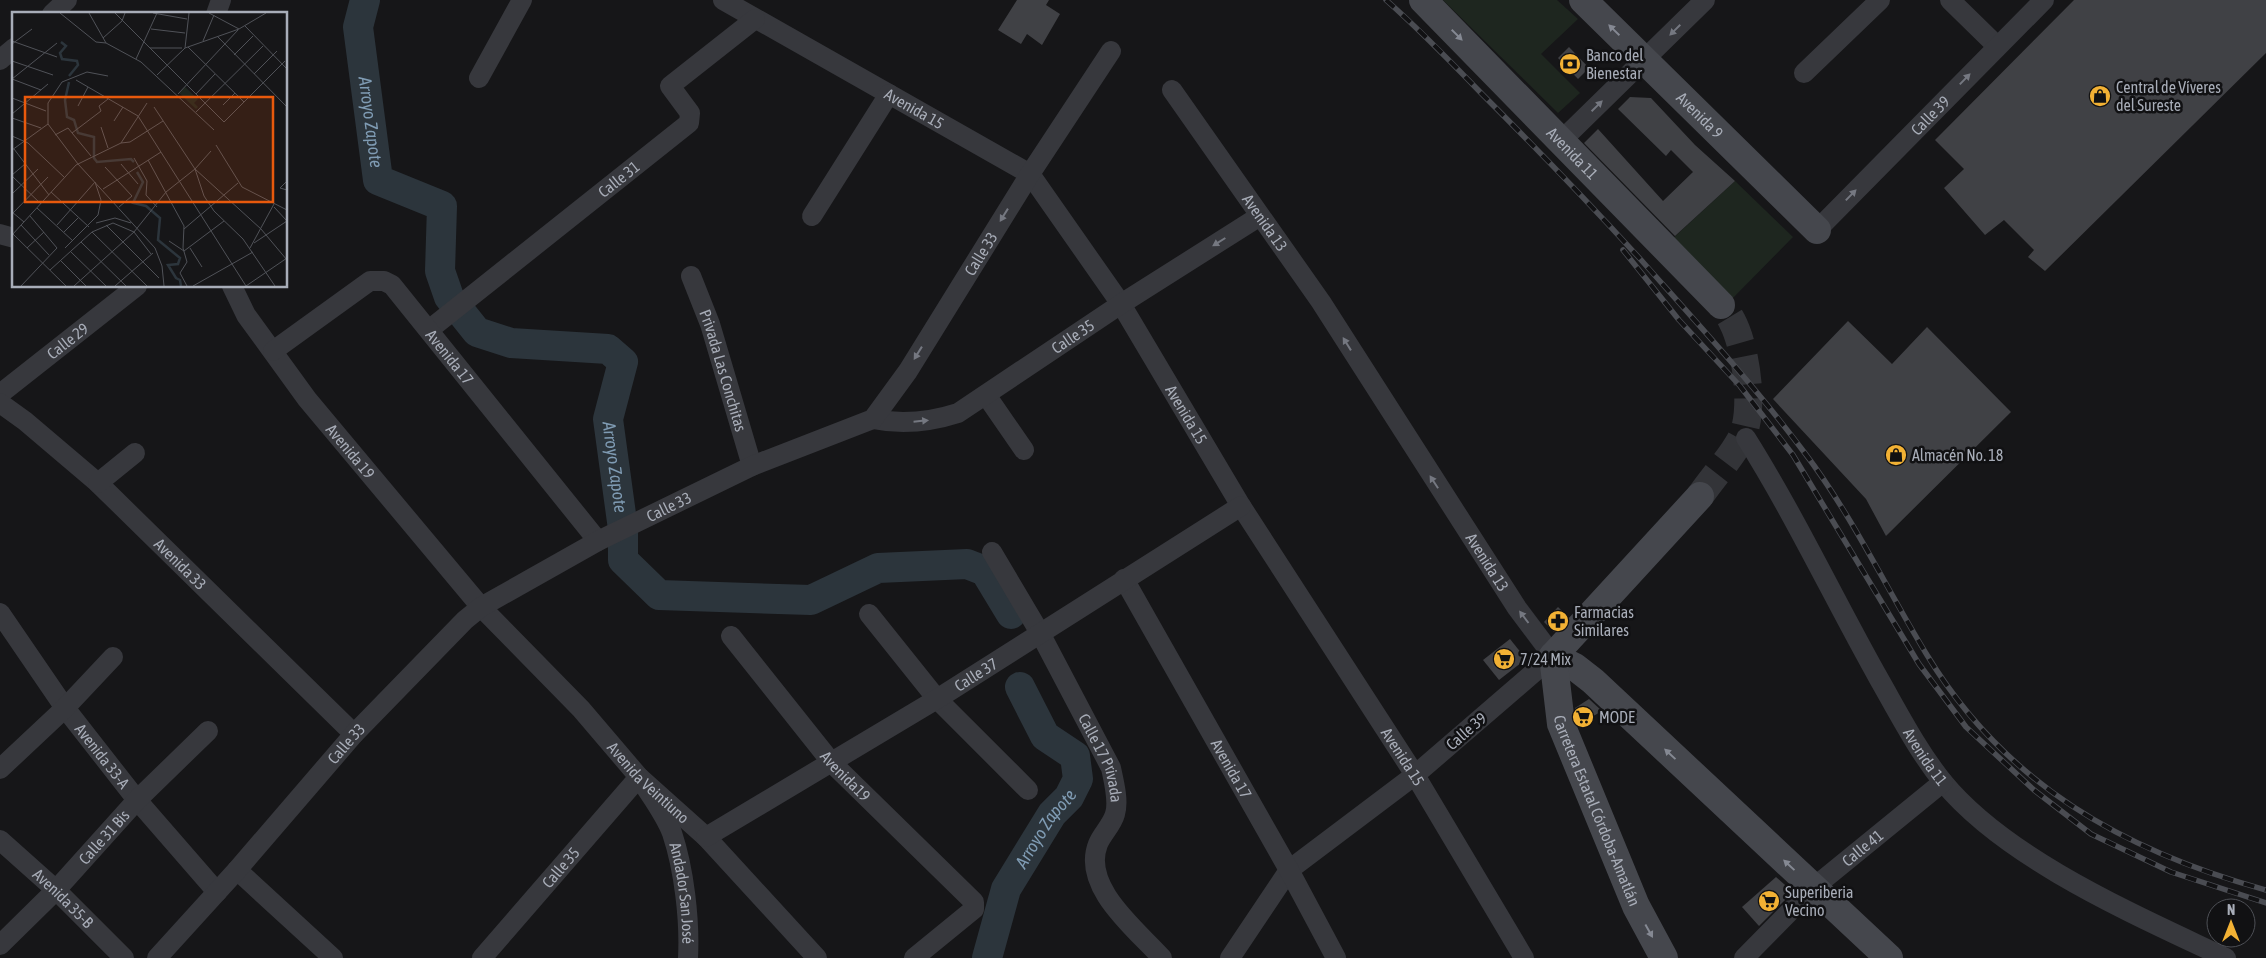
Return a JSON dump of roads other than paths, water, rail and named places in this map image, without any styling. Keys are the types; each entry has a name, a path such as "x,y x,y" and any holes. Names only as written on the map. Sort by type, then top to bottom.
{"main road":[{"name":"Avenida 11","path":"1423,0 1562,140 1721,305"},
{"name":"Avenida 9","path":"1583,0 1817,230"},
{"name":"Calle 39","path":"1553,656 1700,496"},
{"name":"Avenida 13","path":"1553,656 1575,667 1593,681 1888,958"},
{"name":"Carretera Estatal Córdoba-Amatlán","path":"1553,656 1561,724 1636,906 1664,958"}],"street":[{"path":"54,12 68,0"},
{"path":"217,12 221,0"},
{"path":"479,78 522,0"},
{"name":"Avenida 15","path":"723,0 1030,174 1120,304 1241,506 1415,775 1524,958"},
{"path":"1562,140 1705,0"},
{"path":"1804,73 1880,0"},
{"path":"1950,0 1997,46"},
{"name":"Calle 39","path":"1817,230 2044,0"},
{"name":"Calle 31","path":"430,329 689,123 690,113 670,86 755,19"},
{"name":"Calle 33","path":"157,958 237,870 354,734 465,620 481,607 598,540 752,466 873,419 908,370 1030,174 1111,50"},
{"name":"Avenida 13","path":"1172,90 1320,302 1516,608 1553,656"},
{"path":"812,216 889,94"},
{"name":"Calle 35","path":"873,419 893,423 941,419 958,413 1120,304 1260,216"},
{"name":"Privada Las Conchitas","path":"691,276 710,324 752,466"},
{"name":"Avenida 17","path":"273,351 370,281 384,281 392,285 430,329 598,540"},
{"name":"Calle 29","path":"0,394 134,288"},
{"name":"Avenida 19","path":"233,288 246,315 307,399 481,607"},
{"path":"986,395 1024,450"},
{"name":"Avenida 33","path":"0,403 25,421 98,483 354,734"},
{"name":"Avenida 11","path":"1746,438 1787,506 1908,731 1943,782 1984,822 2038,860 2154,923 2226,958"},
{"path":"98,483 135,453"},
{"name":"Calle 37","path":"706,837 937,699 1241,506"},
{"name":"Calle 17 Privada","path":"992,552 1040,633 1111,768 1115,790 1115,814 1097,845 1094,870 1102,892 1162,958"},
{"name":"Avenida 17","path":"1124,580 1289,870 1336,958"},
{"name":"Avenida Veintiuno","path":"481,607 581,709 639,777 706,837 817,958"},
{"name":"Avenida 33-A","path":"0,613 64,708 137,800 217,892"},
{"path":"869,614 937,699 1028,790"},
{"name":"Avenida19","path":"731,636 832,762 972,898 975,904 974,909 914,958"},
{"name":"Calle 39","path":"1230,958 1289,870 1415,775 1553,656"},
{"path":"0,769 64,708 113,657"},
{"name":"Calle 31 Bis","path":"0,945 56,890 137,800 208,730"},
{"name":"Calle 35","path":"482,958 639,777"},
{"name":"Andador San José","path":"639,777 671,832 680,868 689,937 688,958"},
{"name":"Calle 41","path":"1744,958 1813,888 1943,782"},
{"name":"Avenida 35-B","path":"0,840 56,890 124,958"},
{"path":"237,870 333,958"}],"waterway":[{"name":"Arroyo Zapote","path":"365,0 358,27 378,180 442,206 440,271 449,297 477,332 511,343 608,349 623,362 608,419 623,529 623,560 659,595 811,600 878,568 967,564 985,571 1011,614"},
{"name":"Arroyo Zapote","path":"987,958 1006,889 1052,814 1069,797 1078,779 1075,756 1045,736 1020,687"}],"tunnel":[{"path":"1700,496 1738,445 1746,425 1748,411 1747,379 1741,346 1732,321 1721,305"}],"railway":[{"path":"1386,0 1447,58 1603,219 1745,378 1821,476 1838,501 1927,655 1958,701 1993,741 2031,776 2072,806 2117,833 2164,855 2214,874 2266,890"},
{"path":"1623,250 1679,320 1740,386 1793,455 1919,664 1966,727 2034,790 2091,834 2171,872 2266,903"}],"place":[{"name":"Banco del Bienestar","path":"1570,64"},
{"name":"Central de Víveres del Sureste","path":"2100,96"},
{"name":"Almacén No. 18","path":"1896,455"},
{"name":"Farmacias Similares","path":"1558,621"},
{"name":"7/24 Mix","path":"1504,659"},
{"name":"MODE","path":"1583,717"},
{"name":"Superiberia Vecino","path":"1769,901"}]}
